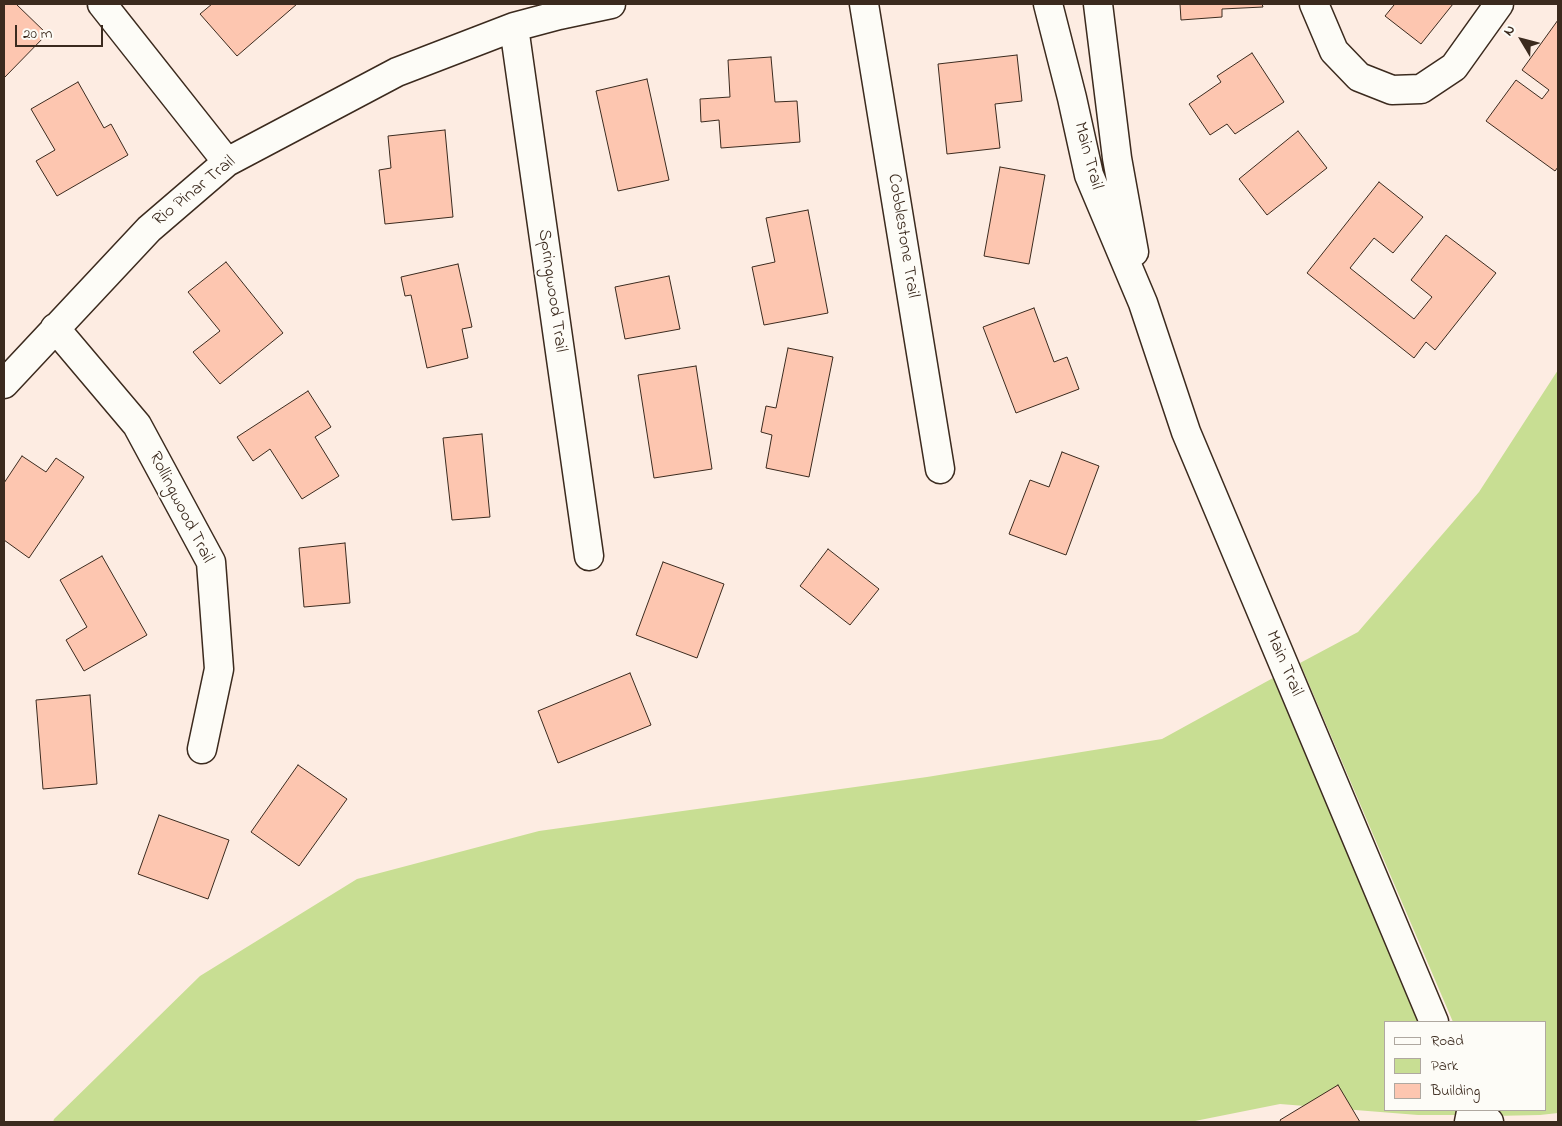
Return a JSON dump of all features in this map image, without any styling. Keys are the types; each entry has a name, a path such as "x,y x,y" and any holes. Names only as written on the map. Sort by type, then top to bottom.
{"street":[{"path":"102,4 227,162"},
{"path":"558,9 611,4"},
{"name":"Cobblestone Trail","path":"864,4 940,469"},
{"name":"Main Trail","path":"1048,4 1089,175 1143,303 1186,432 1434,1021"},
{"name":"Main Trail","path":"1098,4 1117,158 1143,303"},
{"path":"1314,4 1334,51 1359,78 1392,90 1421,89 1454,67 1499,4"},
{"name":"Rio Pinar Trail","path":"4,384 149,229 227,162 397,72 558,9"},
{"name":"Springwood Trail","path":"514,26 589,556"},
{"path":"1060,49 1102,42"},
{"name":"Rollingwood Trail","path":"55,328 137,425 211,562 219,669 202,749"}],"green space":[{"path":"1558,370 1558,1113 1492,1116 1490,1111 1547,1111 1547,1021 1453,1021 1300,663 1358,632 1479,492"},
{"path":"1273,678 1419,1021 1384,1021 1384,1111 1457,1111 1459,1115 1418,1115 1280,1104 1190,1122 53,1122 200,976 357,879 539,831 927,777 1162,739"}],"building":[{"path":"4,4 16,4 47,34 4,78"},
{"path":"212,4 297,4 237,56 200,14"},
{"path":"1180,4 1262,4 1263,7 1222,9 1222,17 1181,20"},
{"path":"1393,4 1453,4 1421,44 1385,16"},
{"path":"1558,20 1558,167 1555,171 1486,121 1516,80 1542,99 1549,90 1522,70"},
{"path":"1252,53 1284,102 1235,134 1227,124 1210,135 1189,104 1221,82 1217,76"},
{"path":"1017,55 1022,101 995,104 1000,148 947,154 938,64"},
{"path":"771,57 775,102 797,101 800,142 721,148 719,120 701,122 700,99 730,97 728,60"},
{"path":"647,79 669,180 618,191 596,91"},
{"path":"78,82 104,128 111,124 128,155 57,196 36,161 55,150 31,109"},
{"path":"445,130 453,217 385,224 379,170 391,168 388,136"},
{"path":"1298,131 1327,168 1267,215 1239,179"},
{"path":"1000,167 1045,175 1029,264 984,256"},
{"path":"1379,182 1423,217 1393,253 1374,238 1350,268 1414,319 1432,297 1411,280 1446,235 1496,273 1435,350 1426,342 1414,358 1307,273"},
{"path":"808,210 828,313 764,325 752,267 775,262 766,218"},
{"path":"226,262 283,333 220,384 193,352 220,331 188,292"},
{"path":"458,264 472,327 462,329 468,358 427,368 411,295 405,296 401,277"},
{"path":"669,276 680,329 625,339 615,287"},
{"path":"1034,308 1054,362 1067,357 1079,389 1016,413 983,327"},
{"path":"788,348 833,357 809,477 766,468 772,435 761,432 766,406 776,408"},
{"path":"696,366 712,469 654,478 638,375"},
{"path":"308,391 331,427 315,437 339,476 302,499 270,449 253,461 237,437"},
{"path":"482,434 490,517 452,520 443,438"},
{"path":"1062,452 1099,466 1066,555 1009,534 1030,480 1049,487"},
{"path":"22,456 46,472 56,458 84,477 29,558 4,540 4,483"},
{"path":"345,543 350,603 304,607 299,548"},
{"path":"828,549 879,589 850,625 800,586"},
{"path":"102,556 147,635 84,671 66,640 87,627 60,580"},
{"path":"663,562 724,584 697,658 636,635"},
{"path":"630,673 651,725 558,763 538,711"},
{"path":"90,695 97,784 43,789 36,700"},
{"path":"298,765 347,799 299,866 251,832"},
{"path":"159,815 229,840 208,899 138,874"},
{"path":"1338,1085 1360,1122 1281,1122 1280,1120"}]}
